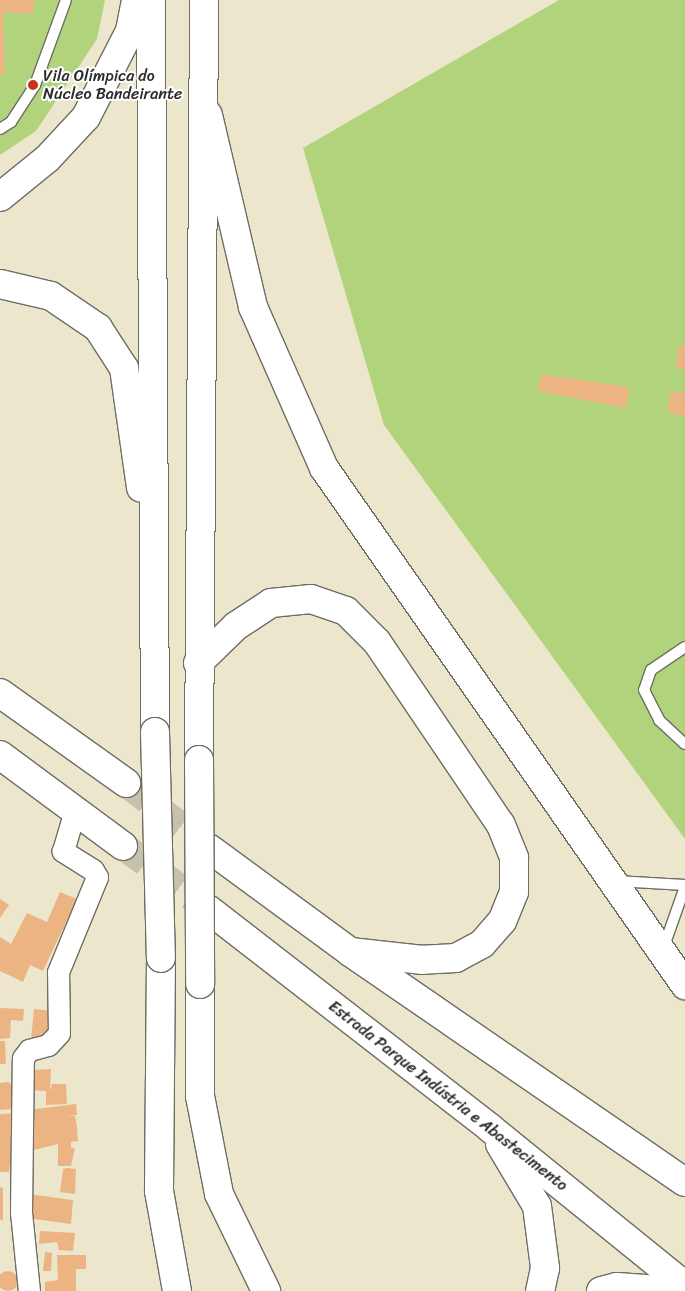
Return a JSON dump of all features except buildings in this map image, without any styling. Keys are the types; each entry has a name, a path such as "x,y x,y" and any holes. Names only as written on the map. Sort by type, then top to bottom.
{"main road":[{"path":"0,197 48,160 86,117 130,31 136,0"},
{"path":"151,0 156,584 155,732 161,958 159,1191 177,1291"},
{"path":"204,0 198,663 200,1096 219,1194 266,1291"},
{"path":"203,97 253,307 324,468 685,985"},
{"path":"0,284 51,296 98,328 124,368 156,584"},
{"path":"198,663 236,626 271,604 311,599 346,611 377,642 501,825 514,858 514,892 502,921 482,944 456,958 439,959 350,952"},
{"path":"0,693 126,783"},
{"path":"0,755 123,846"},
{"path":"210,849 350,952 685,1182"},
{"name":"Estrada Parque Indústria e Abastecimento","path":"208,909 490,1128 685,1286"},
{"path":"490,1128 537,1206 545,1268 540,1291"},
{"path":"601,1291 674,1291"}],"street":[{"path":"30,1291 21,1204 24,1058 29,1050 48,1045 59,1033 58,972 96,877 92,870 63,851 74,810"}],"lane":[{"path":"0,129 17,114 35,86 66,0"},
{"path":"685,647 651,670 644,690 659,720 685,744"},
{"path":"612,881 685,886 662,954"}],"green space":[{"name":"Vila Olímpica do Núcleo Bandeirante","path":"0,0 105,0 97,39 36,131 0,155"},
{"path":"559,0 685,0 685,839 384,425 303,148"}],"tunnel":[{"path":"126,783 210,849"},
{"path":"123,846 208,909"}],"place":[{"name":"Vila Olímpica do Núcleo Bandeirante","path":"33,85"}]}
